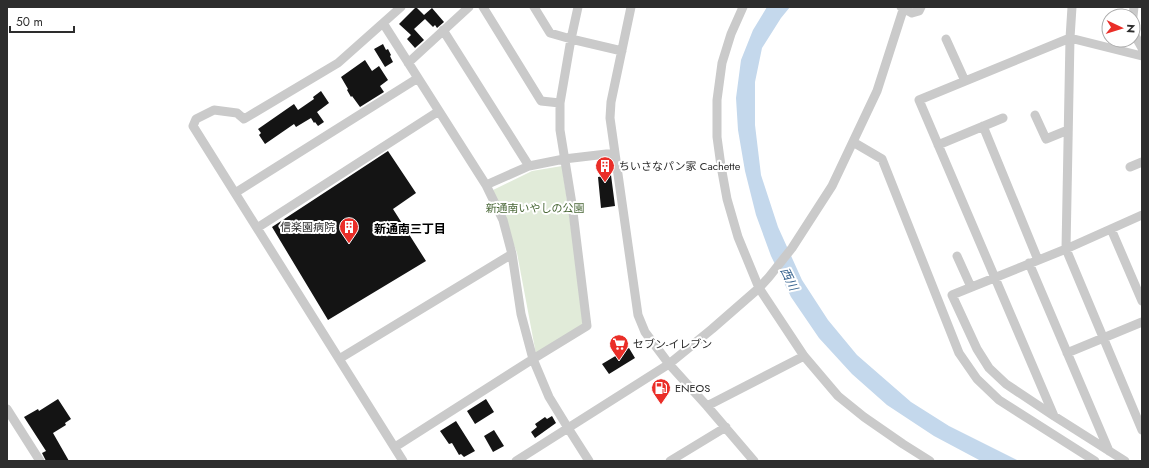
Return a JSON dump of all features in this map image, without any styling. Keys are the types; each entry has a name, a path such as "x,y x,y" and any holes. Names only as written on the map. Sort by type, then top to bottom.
{"street":[{"path":"401,7 338,63 244,119 237,113 214,110 196,119 193,126 403,461"},
{"path":"408,63 469,7"},
{"path":"483,7 541,102 560,103"},
{"path":"534,7 550,33 622,51"},
{"path":"395,447 533,358 587,326 572,204 560,130 560,103 578,7"},
{"path":"631,7 611,102 610,118 638,315 645,332 669,364 726,427 754,461"},
{"path":"742,7 731,34 722,63 717,100 717,137 727,199 738,237 759,288 804,356 838,396 903,444 930,461"},
{"path":"516,461 669,364 759,288 792,248 832,186 877,92 903,7 912,13 919,11 921,7"},
{"path":"1072,7 1070,38 1066,249 1142,430"},
{"path":"383,23 486,185 503,220 512,254 520,314 533,358 549,397 589,461"},
{"path":"443,30 529,166"},
{"path":"1054,416 919,100 1070,38 1142,56"},
{"path":"946,39 965,81"},
{"path":"235,193 418,78"},
{"path":"257,228 439,111"},
{"path":"1035,115 1046,139 1068,130"},
{"path":"938,145 1003,118"},
{"path":"983,126 1038,260"},
{"path":"853,142 882,159 959,353 977,379 998,400 1095,461"},
{"path":"486,185 529,166 564,159 615,153"},
{"path":"1130,167 1142,162"},
{"path":"1125,461 1006,384 988,368 977,349 952,295 1066,249 1142,215"},
{"path":"1111,229 1142,301"},
{"path":"340,359 512,254"},
{"path":"956,256 971,287"},
{"path":"1029,263 1109,451"},
{"path":"1067,353 1142,322"},
{"path":"707,406 804,356"},
{"path":"7,409 40,461"},
{"path":"670,461 726,427"}],"green space":[{"name":"新通南いやしの公園","path":"562,166 585,324 536,354 517,253 493,190 532,171"}],"water":[{"name":"西川","path":"767,7 790,7 781,18 762,48 755,82 755,125 761,175 778,227 802,280 828,320 857,355 911,402 949,426 1019,461 981,461 934,436 887,405 852,374 819,338 791,297 771,256 756,215 745,171 738,130 736,98 741,60 753,30"}],"building":[{"path":"416,7 424,15 432,8 444,22 437,28 435,25 433,27 425,19 414,29 424,40 415,48 407,39 411,35 399,24"},
{"path":"383,44 386,50 388,49 393,62 385,67 374,49"},
{"path":"365,60 372,71 379,66 388,80 380,86 384,92 360,107 352,96 351,97 341,77"},
{"path":"321,91 329,103 317,112 324,122 318,126 311,118 296,127 294,124 265,144 259,135 261,133 258,129 294,104 298,110 314,99 313,97"},
{"name":"信楽園病院","path":"388,151 416,193 393,209 426,261 328,320 272,227"},
{"path":"611,175 615,206 601,208 598,177"},
{"name":"セブン-イレブン","path":"629,348 635,358 609,374 602,364"},
{"path":"58,399 71,419 65,423 66,425 53,433 69,461 46,461 42,453 46,451 24,417 38,409 39,411"},
{"path":"486,399 494,412 475,424 467,411"},
{"path":"552,416 556,423 535,438 531,432 537,427 535,424 545,417 547,419"},
{"path":"456,421 475,451 464,457 461,454 459,455 452,443 449,444 440,431"},
{"path":"494,430 504,446 493,452 484,436"}],"place":[{"name":"ちいさなパン家 Cachette","path":"605,183"},
{"name":"信楽園病院","path":"349,244"},
{"name":"セブン-イレブン","path":"619,361"},
{"name":"ENEOS","path":"661,405"}],"district":[{"name":"新通南三丁目","path":"410,229"}]}
